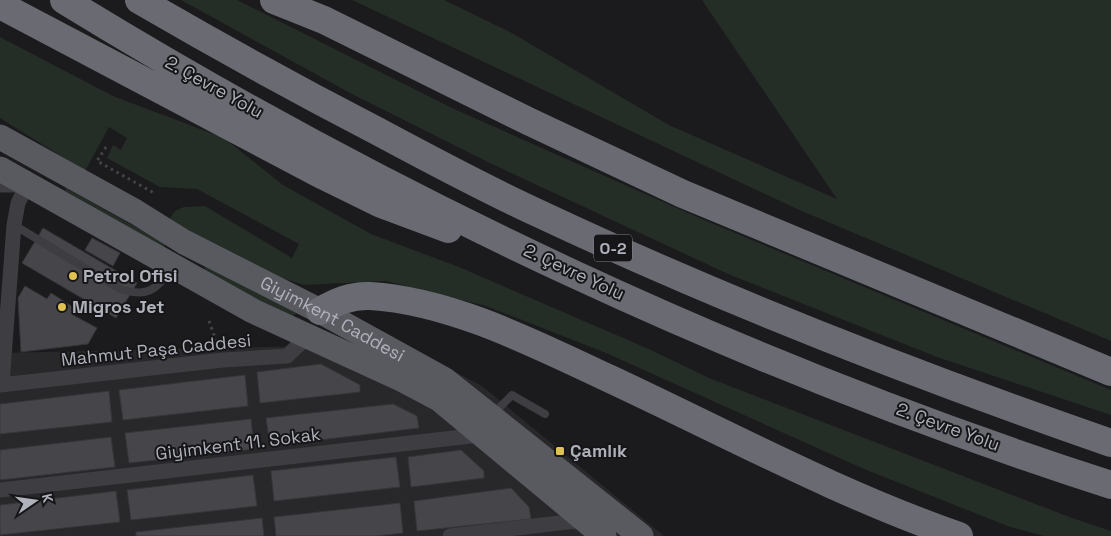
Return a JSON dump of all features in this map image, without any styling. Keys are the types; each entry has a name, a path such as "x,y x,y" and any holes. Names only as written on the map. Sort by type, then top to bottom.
{"highway":[{"name":"2. Çevre Yolu","path":"64,0 292,131 497,237 637,302 783,364 982,440 1111,485"},
{"name":"O-2","path":"139,0 286,84 436,162 576,231 832,341 993,402 1111,443"},
{"path":"274,0 324,20 528,121 683,194 1111,372"},
{"path":"299,0 324,20"},
{"path":"0,5 381,204 461,233 497,237"},
{"path":"320,311 340,300 369,296 411,303 510,332 856,496 959,536"}],"main road":[{"name":"Giyimkent Caddesi","path":"0,137 136,212 184,242 320,311 439,376 485,426 584,520 604,536"},
{"path":"26,185 41,161"},
{"name":"Giyimkent Caddesi","path":"0,169 253,311 439,399 485,426 641,536"},
{"path":"172,265 184,242"},
{"path":"308,336 320,311"}],"street":[{"path":"0,186 26,185 18,203 14,225 1,384"},
{"name":"Mahmut Paşa Caddesi","path":"1,384 223,360 287,356 308,336"},
{"name":"Giyimkent 11. Sokak","path":"0,490 485,426"},
{"path":"450,536 584,520"}],"lane":[{"path":"14,225 120,289 134,293 148,292 157,287 165,279 172,265"},
{"path":"485,426 512,395 545,414"}],"path":[{"path":"106,146 97,161 154,193"},
{"path":"209,321 221,354"}],"shaded area":[{"path":"181,0 237,0 454,109 704,220 1111,390 1111,415 937,357 728,274 494,165 352,94"},
{"path":"352,0 444,0 510,32 669,125 837,199 702,0 1111,0 1111,341 797,209"},
{"path":"0,37 113,96 224,138 283,185 371,234 459,267 651,350 709,378 1072,518 1111,531 1111,536 1044,536 1010,527 864,469 606,353 486,306 386,281 304,285 282,278 220,248 169,220 175,211 184,207 205,206 292,258 299,244 197,189 160,187 107,158 113,145 121,150 127,138 109,127 85,171 0,118"},
{"path":"66,188 166,244 163,249 65,191"},
{"path":"206,267 293,307 297,313 289,319 203,270"},
{"path":"402,344 482,386 664,536 0,536 0,353"}],"building":[{"path":"43,228 137,283 116,318 22,263"},
{"path":"92,238 120,253 113,266 85,250"},
{"path":"25,286 47,299 51,293 76,309 73,315 97,328 88,344 21,352 18,298"},
{"path":"321,364 360,385 360,392 260,403 257,372"},
{"path":"245,375 248,406 123,420 119,390"},
{"path":"109,391 112,422 0,434 0,404"},
{"path":"393,404 417,416 419,428 270,446 266,418"},
{"path":"251,419 254,449 129,463 125,433"},
{"path":"111,437 115,467 0,480 0,450"},
{"path":"461,450 484,471 484,478 411,487 408,457"},
{"path":"396,457 400,487 274,501 271,471"},
{"path":"253,475 257,506 131,520 127,490"},
{"path":"511,488 529,507 531,519 417,531 414,501"},
{"path":"116,491 120,522 0,535 0,505"},
{"path":"400,503 403,533 377,536 276,536 274,517"},
{"path":"262,518 264,536 136,536 136,532"}],"place":[{"name":"Petrol Ofisi","path":"73,276"},
{"name":"Migros Jet","path":"62,307"},
{"name":"Çamlık","path":"560,451"}]}
